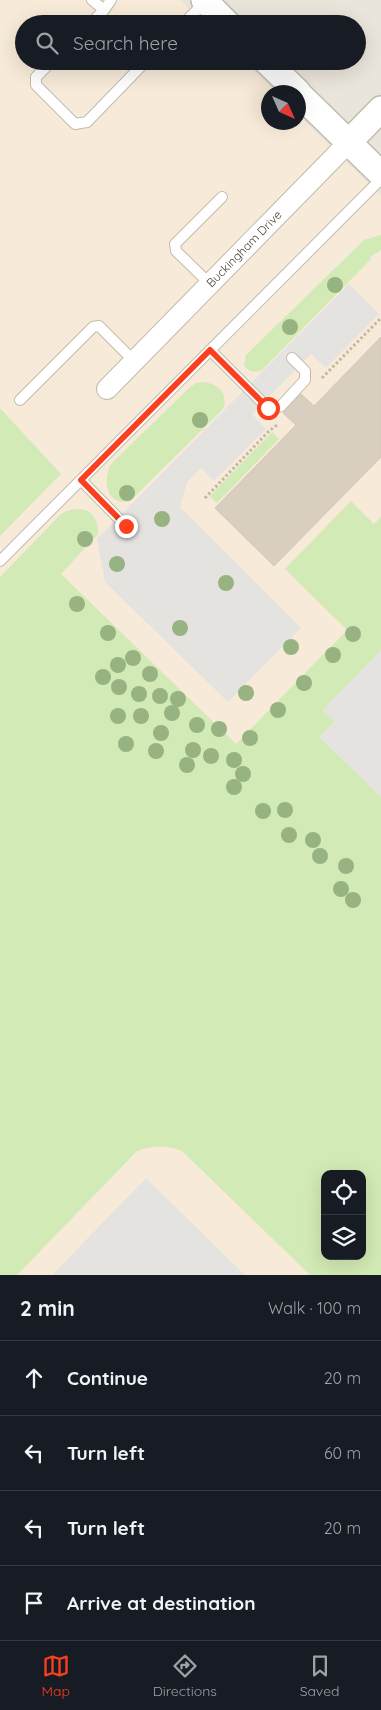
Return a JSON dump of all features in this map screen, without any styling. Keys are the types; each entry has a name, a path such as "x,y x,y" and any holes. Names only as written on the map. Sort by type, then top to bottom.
{"street":[{"path":"205,0 219,15"},
{"path":"275,70 290,85"},
{"path":"306,101 381,174"},
{"name":"Buckingham Drive","path":"107,389 381,109"}],"lane":[{"path":"92,0 104,10"},
{"path":"99,15 111,0"},
{"path":"191,15 205,0"},
{"path":"43,70 36,77 36,85 76,124 87,122 137,70"},
{"path":"0,561 381,179"},
{"path":"210,284 176,251 175,244 222,197"},
{"path":"20,400 93,327 99,326 134,361"},
{"path":"210,350 264,404 273,409 281,406 305,380 305,372 292,358"},
{"path":"81,480 126,526"}],"shaded area":[{"path":"0,0 180,0 195,15 15,15 15,70 252,70 268,85 261,85 261,130 306,130 306,123 381,196 381,1275 0,1275 0,536 61,474 0,408"},
{"path":"180,0 381,0 381,196 306,123 306,85 268,85 252,70 366,70 366,15 195,15"},
{"path":"349,284 379,314 326,368 311,354 252,414 266,429 214,481 201,468 187,482 180,507 301,628 228,702 105,582 97,539"},
{"path":"381,650 381,797 319,737 335,722 323,710"},
{"path":"146,1178 245,1275 52,1275"}],"green space":[{"path":"381,235 381,250 370,257 371,259 262,370 252,371 244,365 246,355 364,240"},
{"path":"203,382 218,387 221,390 225,398 223,409 130,501 122,502 116,500 111,496 107,484 107,477 112,463 190,387 196,383"},
{"path":"0,408 61,474 0,536"},
{"path":"272,432 279,439 217,503 210,496"},
{"path":"351,501 374,524 381,517 381,650 323,710 335,721 320,737 381,797 381,1275 310,1275 182,1151 160,1146 137,1151 17,1275 0,1275 0,577 61,514 75,509 87,511 92,515 98,526 98,534 61,574 236,744 347,630 285,569"}],"building":[{"path":"381,337 381,457 274,566 215,508 296,425 283,413 301,394 314,406"}],"route":[{"path":"126,526 81,480 210,350 268,408"}]}
